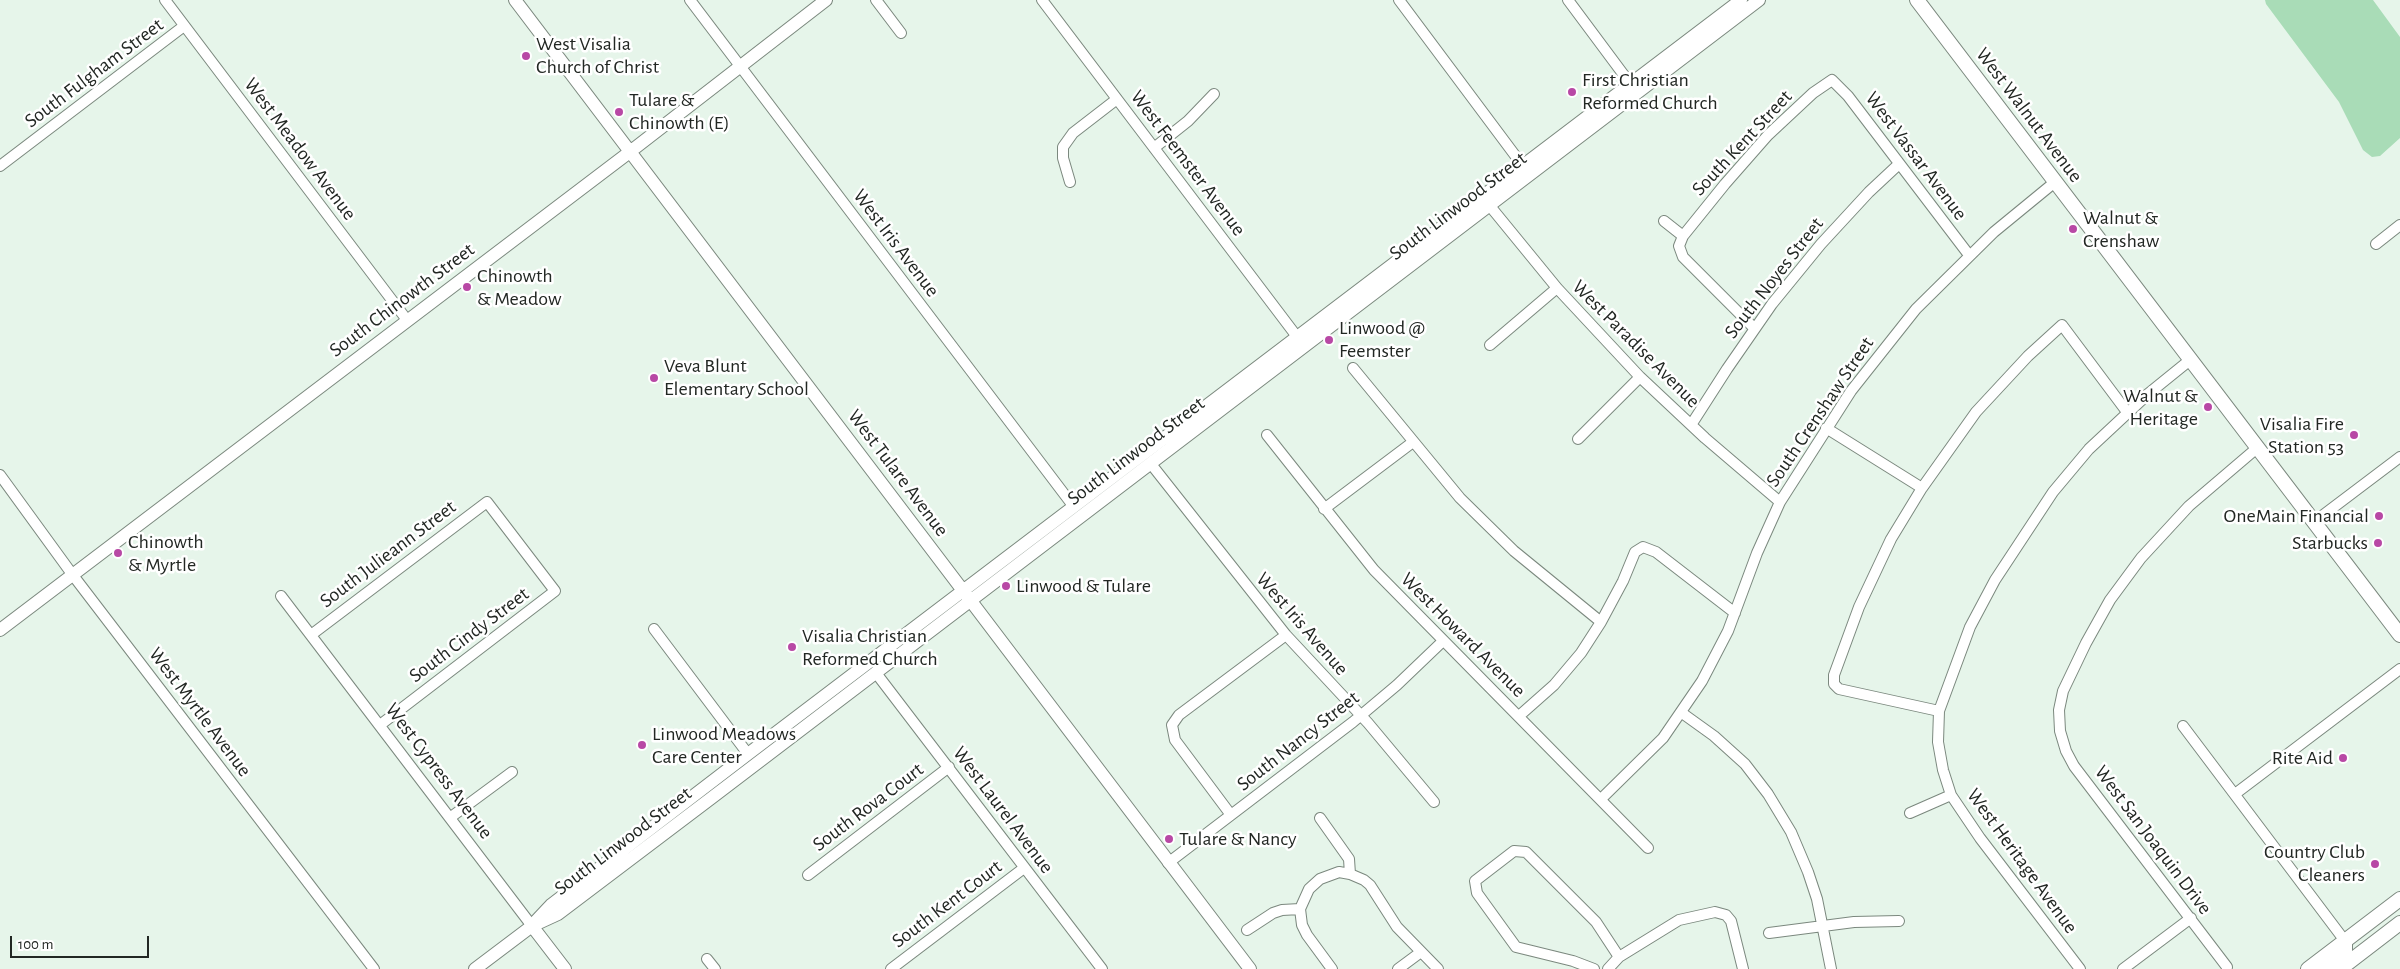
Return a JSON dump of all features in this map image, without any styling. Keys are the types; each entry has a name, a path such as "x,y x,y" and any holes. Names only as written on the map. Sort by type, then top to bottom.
{"main road":[{"name":"West Walnut Avenue","path":"1917,0 2400,635"},
{"path":"2308,969 2400,899"},
{"path":"2340,969 2400,923"},
{"path":"2326,969 2342,956 2345,948 2344,941"}],"street":[{"name":"West Meadow Avenue","path":"165,0 407,320"},
{"name":"West Tulare Avenue","path":"515,0 1250,969"},
{"name":"West Iris Avenue","path":"690,0 1074,508"},
{"name":"South Chinowth Street","path":"0,630 631,151 826,0"},
{"path":"876,0 901,33"},
{"name":"West Feemster Avenue","path":"1042,0 1301,342"},
{"path":"1398,0 1526,171"},
{"path":"1568,0 1634,89"},
{"name":"South Linwood Street","path":"1634,89 1741,0"},
{"name":"South Linwood Street","path":"532,926 558,914 876,673 1074,508 1301,342 1634,89 1758,0"},
{"name":"South Fulgham Street","path":"0,166 184,26"},
{"name":"West Vassar Avenue","path":"1832,80 1848,96 1969,255"},
{"name":"South Kent Street","path":"1684,236 1724,184 1768,135 1813,93 1832,80"},
{"path":"1154,148 1188,121 1214,94"},
{"path":"1070,182 1063,158 1063,147 1073,133 1117,98"},
{"name":"South Noyes Street","path":"1692,426 1754,328 1821,244 1869,192 1899,164"},
{"name":"South Crenshaw Street","path":"1601,799 1644,759 1682,713 1718,653 1757,553 1780,502 1826,428 1880,353 1916,309 1969,255 2055,182"},
{"name":"West Paradise Avenue","path":"1486,201 1557,288 1640,377 1692,426 1780,502"},
{"path":"1664,221 1684,236 1679,246 1683,257 1754,328"},
{"path":"2376,244 2400,225"},
{"path":"1490,345 1557,288"},
{"path":"1939,711 1840,689 1834,684 1834,676 1859,607 1891,539 1922,488 1976,412 2028,356 2062,325 2127,412"},
{"name":"South Linwood Street","path":"475,969 532,926 551,905 857,672 1091,510 1151,464 1301,342"},
{"name":"West Heritage Avenue","path":"2080,969 1980,838 1951,795 1943,770 1938,742 1939,711 1970,627 1994,580 2053,492 2088,449 2127,412 2190,360"},
{"path":"1353,368 1460,498 1514,551 1601,622"},
{"path":"1578,439 1640,377"},
{"path":"1826,428 1922,488"},
{"name":"West Howard Avenue","path":"1267,435 1374,570 1648,848"},
{"path":"1324,509 1413,442"},
{"name":"West San Joaquin Drive","path":"2227,966 2074,766 2066,751 2060,732 2059,710 2063,690 2086,644 2110,600 2141,558 2174,521 2217,481 2257,448"},
{"path":"2314,522 2400,457"},
{"name":"West Iris Avenue","path":"1151,464 1286,635 1361,715 1434,802"},
{"name":"West Myrtle Avenue","path":"0,475 72,574 374,969"},
{"name":"South Cindy Street","path":"380,725 555,591 487,502"},
{"name":"South Julieann Street","path":"311,635 487,502"},
{"path":"1074,508 1083,511 1091,510"},
{"path":"1519,716 1554,685 1581,653 1601,622 1635,552 1643,547 1656,552 1735,613"},
{"name":"West Cypress Avenue","path":"281,596 565,969"},
{"path":"654,629 748,754 747,763 720,784 710,799"},
{"path":"1231,815 1175,740 1172,725 1179,715 1286,635"},
{"name":"South Nancy Street","path":"1168,863 1361,715 1443,640"},
{"path":"857,672 870,669 876,673"},
{"path":"2235,794 2400,669"},
{"name":"West Laurel Avenue","path":"876,673 949,767 1098,968"},
{"path":"1682,713 1714,736 1745,764 1768,794 1791,832 1808,872 1831,969"},
{"path":"2183,726 2344,941"},
{"name":"South Rova Court","path":"808,875 949,767"},
{"path":"451,817 512,772"},
{"path":"1910,813 1951,795"},
{"path":"1320,818 1350,858 1350,874"},
{"path":"1594,969 1573,961 1516,947 1476,893 1475,880 1514,851 1526,852 1596,922 1619,957"},
{"name":"South Kent Court","path":"891,969 1024,868"},
{"path":"1332,969 1307,935 1302,925 1300,909 1309,889 1320,879 1339,872 1350,874 1370,885 1393,921 1438,969"},
{"path":"1248,930 1273,913 1292,908 1300,909"},
{"path":"1608,969 1619,957 1679,920 1715,912 1726,915 1731,921 1743,969"},
{"path":"2123,969 2191,918"},
{"path":"1769,933 1878,920 1899,921"},
{"path":"1398,969 1421,952"},
{"path":"707,959 715,969"}],"shaded area":[{"path":"2265,0 2373,0 2400,37 2400,138 2380,156 2372,157 2363,150 2339,102 2266,4"}],"place":[{"name":"West Visalia Church of Christ","path":"526,56"},
{"name":"First Christian Reformed Church","path":"1572,92"},
{"name":"Tulare & Chinowth (E)","path":"619,112"},
{"name":"Walnut & Crenshaw","path":"2073,229"},
{"name":"Chinowth & Meadow","path":"467,287"},
{"name":"Linwood @ Feemster","path":"1329,340"},
{"name":"Veva Blunt Elementary School","path":"654,378"},
{"name":"Walnut & Heritage","path":"2208,407"},
{"name":"Visalia Fire Station 53","path":"2354,435"},
{"name":"OneMain Financial","path":"2379,516"},
{"name":"Starbucks","path":"2378,543"},
{"name":"Chinowth & Myrtle","path":"118,553"},
{"name":"Linwood & Tulare","path":"1006,586"},
{"name":"Visalia Christian Reformed Church","path":"792,647"},
{"name":"Linwood Meadows Care Center","path":"642,745"},
{"name":"Rite Aid","path":"2343,758"},
{"name":"Tulare & Nancy","path":"1169,839"},
{"name":"Country Club Cleaners","path":"2375,864"}]}
